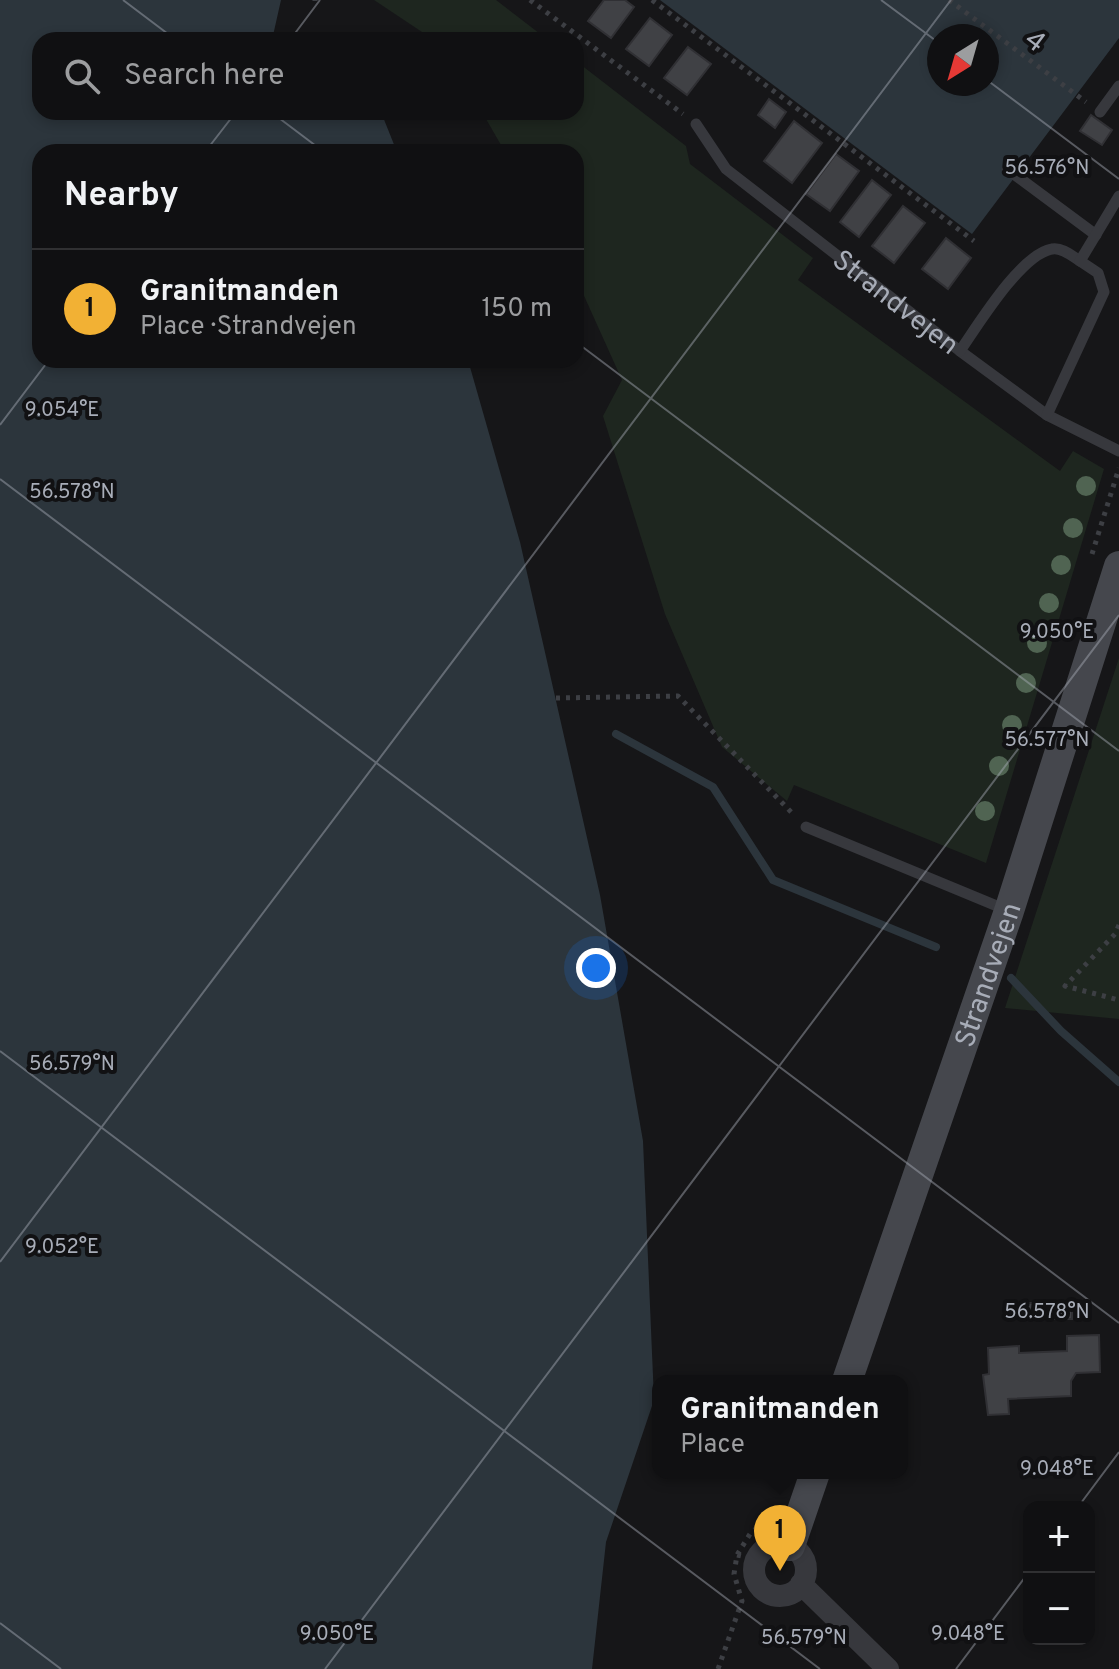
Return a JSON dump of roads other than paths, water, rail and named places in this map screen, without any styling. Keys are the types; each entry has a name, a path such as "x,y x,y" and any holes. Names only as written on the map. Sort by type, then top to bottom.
{"street":[{"name":"Strandvejen","path":"849,1375 1009,911 1119,566"},
{"path":"790,1546 813,1479"},
{"path":"777,1544 790,1546 805,1562 801,1584 792,1593 780,1596 767,1593 757,1584 747,1557 777,1544"},
{"path":"801,1584 888,1669"}],"lane":[{"path":"1100,112 1119,86"},
{"name":"Strandvejen","path":"696,124 726,169 960,351 1047,415 1119,451"},
{"path":"1007,169 1096,235"},
{"path":"1080,261 1119,196"},
{"path":"960,351 1020,270 1039,255 1061,249 1098,273 1104,292 1047,415"},
{"path":"806,827 1009,911"}],"waterway":[{"path":"616,734 713,787 773,880 936,947"},
{"path":"1011,978 1061,1031 1119,1082"}],"place":[{"name":"Granitmanden","path":"780,1571"}]}
